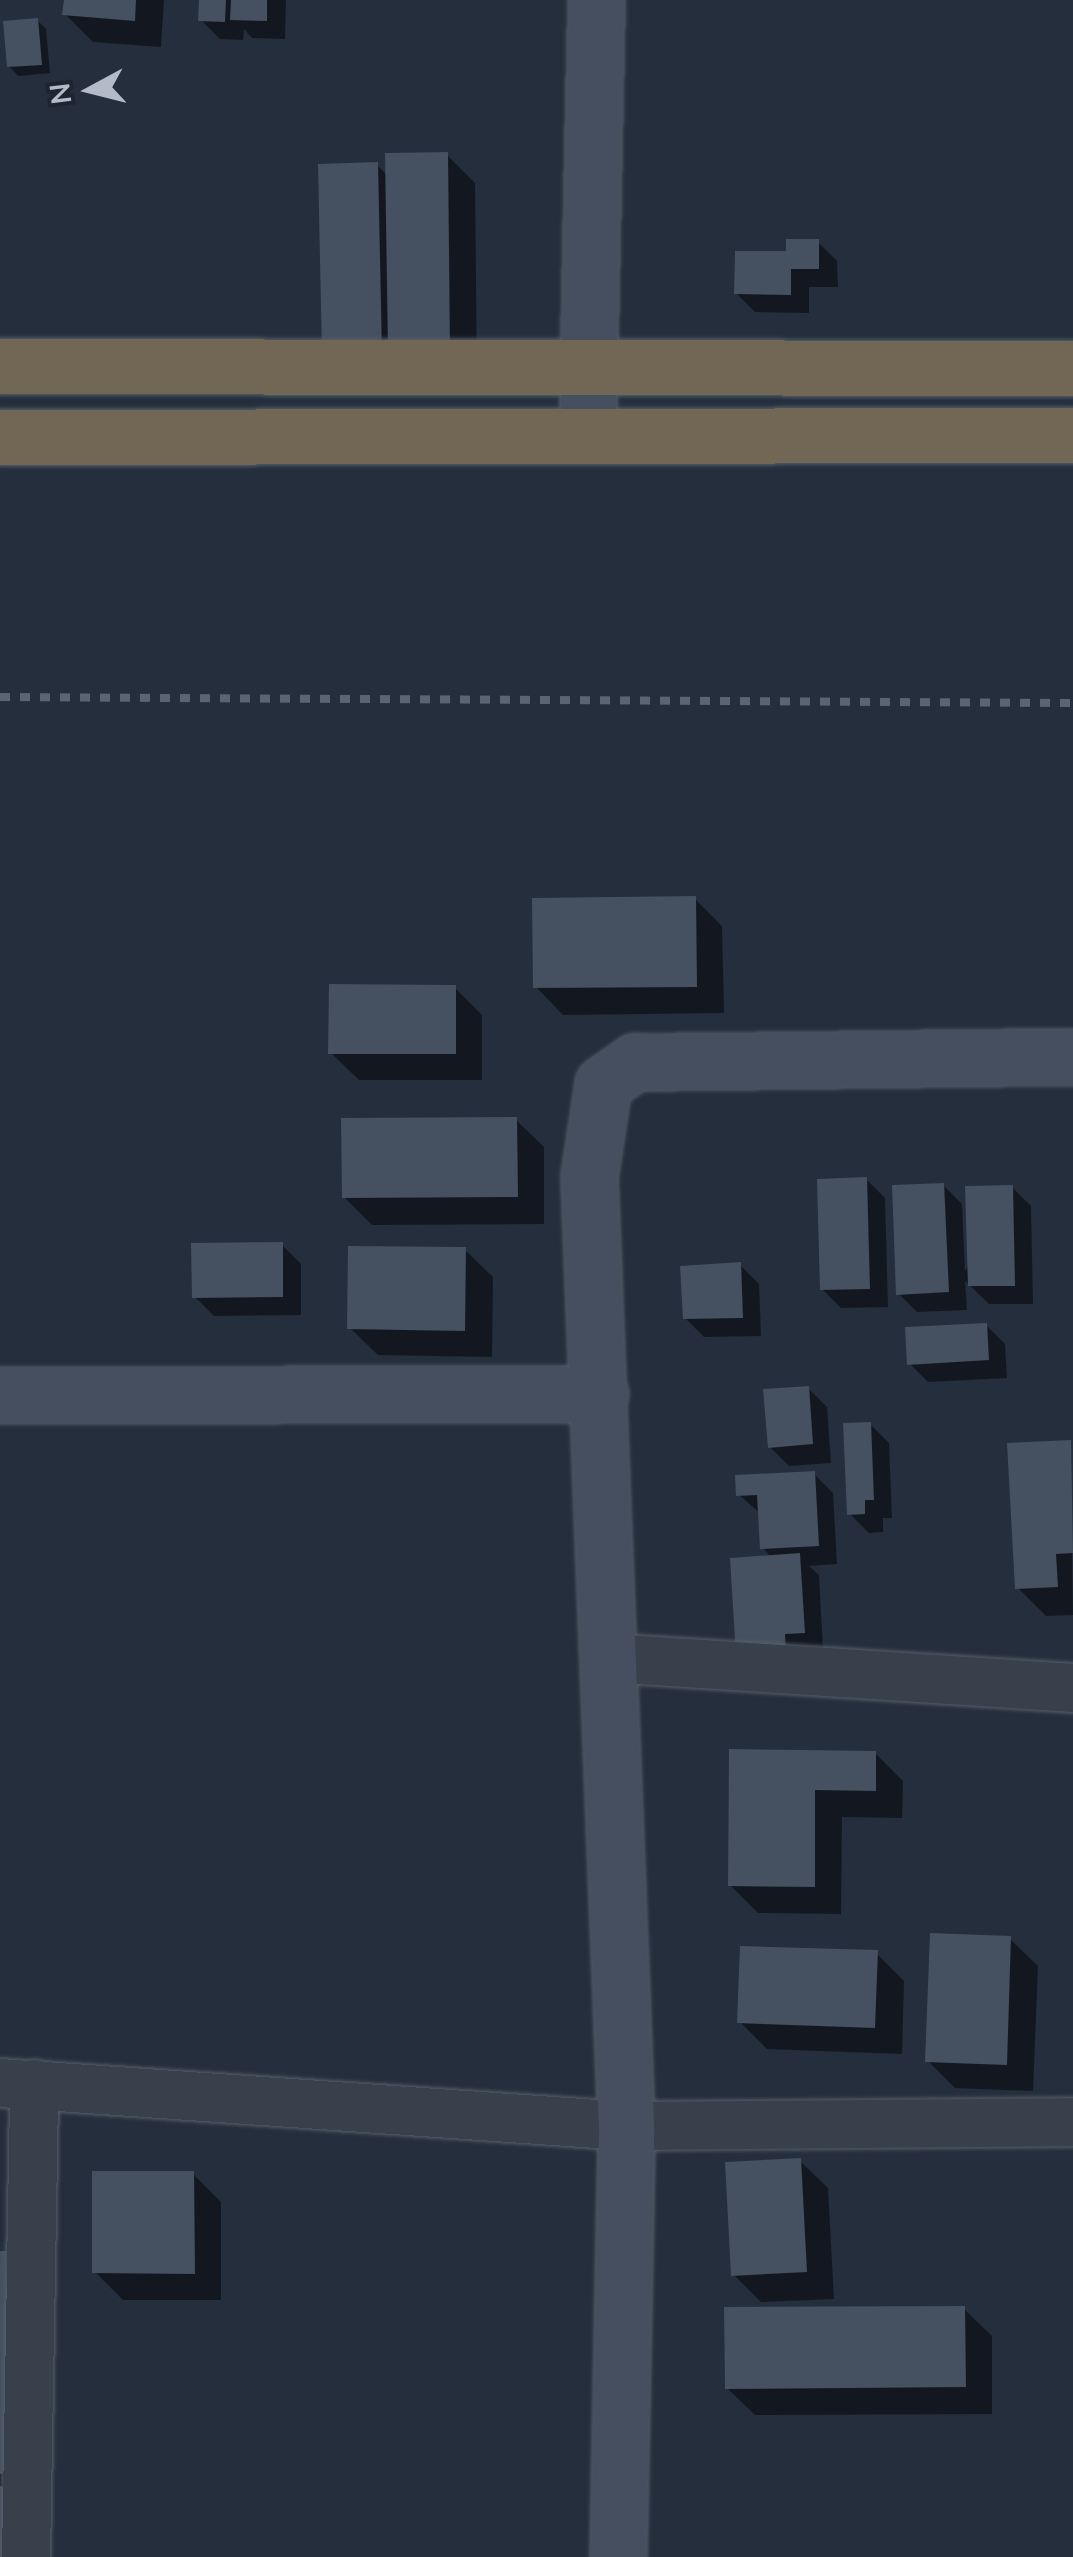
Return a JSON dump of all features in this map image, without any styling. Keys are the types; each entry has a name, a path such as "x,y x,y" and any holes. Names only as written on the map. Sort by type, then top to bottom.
{"highway":[{"path":"0,366 1073,368"},
{"path":"0,437 1073,435"}],"street":[{"path":"588,434 596,0"},
{"path":"618,2557 626,2126 589,1177 603,1084 635,1062 1073,1057"},
{"path":"0,1396 600,1394"},
{"path":"610,1658 1073,1688"},
{"path":"26,2557 17,2083 626,2126 1073,2122"}],"building":[{"path":"64,0 136,0 135,21 62,15"},
{"path":"199,0 226,0 225,22 198,21"},
{"path":"231,0 267,0 267,21 230,20"},
{"path":"38,18 42,65 7,67 3,21"},
{"path":"448,152 450,352 388,352 385,153"},
{"path":"378,162 382,354 322,355 318,164"},
{"path":"786,239 819,239 819,269 791,269 791,295 734,294 735,251 786,251"},
{"path":"696,896 697,987 533,988 532,898"},
{"path":"329,984 456,985 456,1054 328,1054"},
{"path":"517,1117 518,1197 342,1198 341,1118"},
{"path":"867,1177 870,1289 820,1290 817,1179"},
{"path":"944,1183 949,1292 896,1295 892,1185"},
{"path":"1013,1185 1015,1286 968,1286 965,1186"},
{"path":"283,1242 283,1297 192,1298 191,1243"},
{"path":"348,1246 466,1247 465,1331 347,1329"},
{"path":"741,1262 743,1318 683,1319 680,1266"},
{"path":"987,1323 989,1360 907,1365 905,1327"},
{"path":"809,1386 813,1444 768,1448 763,1389"},
{"path":"871,1422 874,1500 865,1500 865,1514 847,1515 843,1423"},
{"path":"1071,1440 1073,1553 1056,1554 1058,1587 1015,1589 1007,1443"},
{"path":"815,1471 819,1546 760,1549 757,1495 736,1496 735,1475"},
{"path":"800,1553 805,1633 785,1634 786,1652 736,1657 730,1558"},
{"path":"729,1749 876,1751 876,1791 815,1790 815,1887 728,1886"},
{"path":"930,1933 1011,1936 1007,2065 925,2062"},
{"path":"740,1946 878,1950 875,2028 737,2023"},
{"path":"801,2158 807,2272 731,2276 725,2162"},
{"path":"92,2171 194,2171 195,2274 92,2273"},
{"path":"0,2251 6,2251 11,2473 0,2474"},
{"path":"965,2306 966,2387 725,2389 724,2307"},
{"path":"0,2486 7,2487 6,2557 0,2557"}],"railway":[{"path":"0,697 1073,703"}]}
